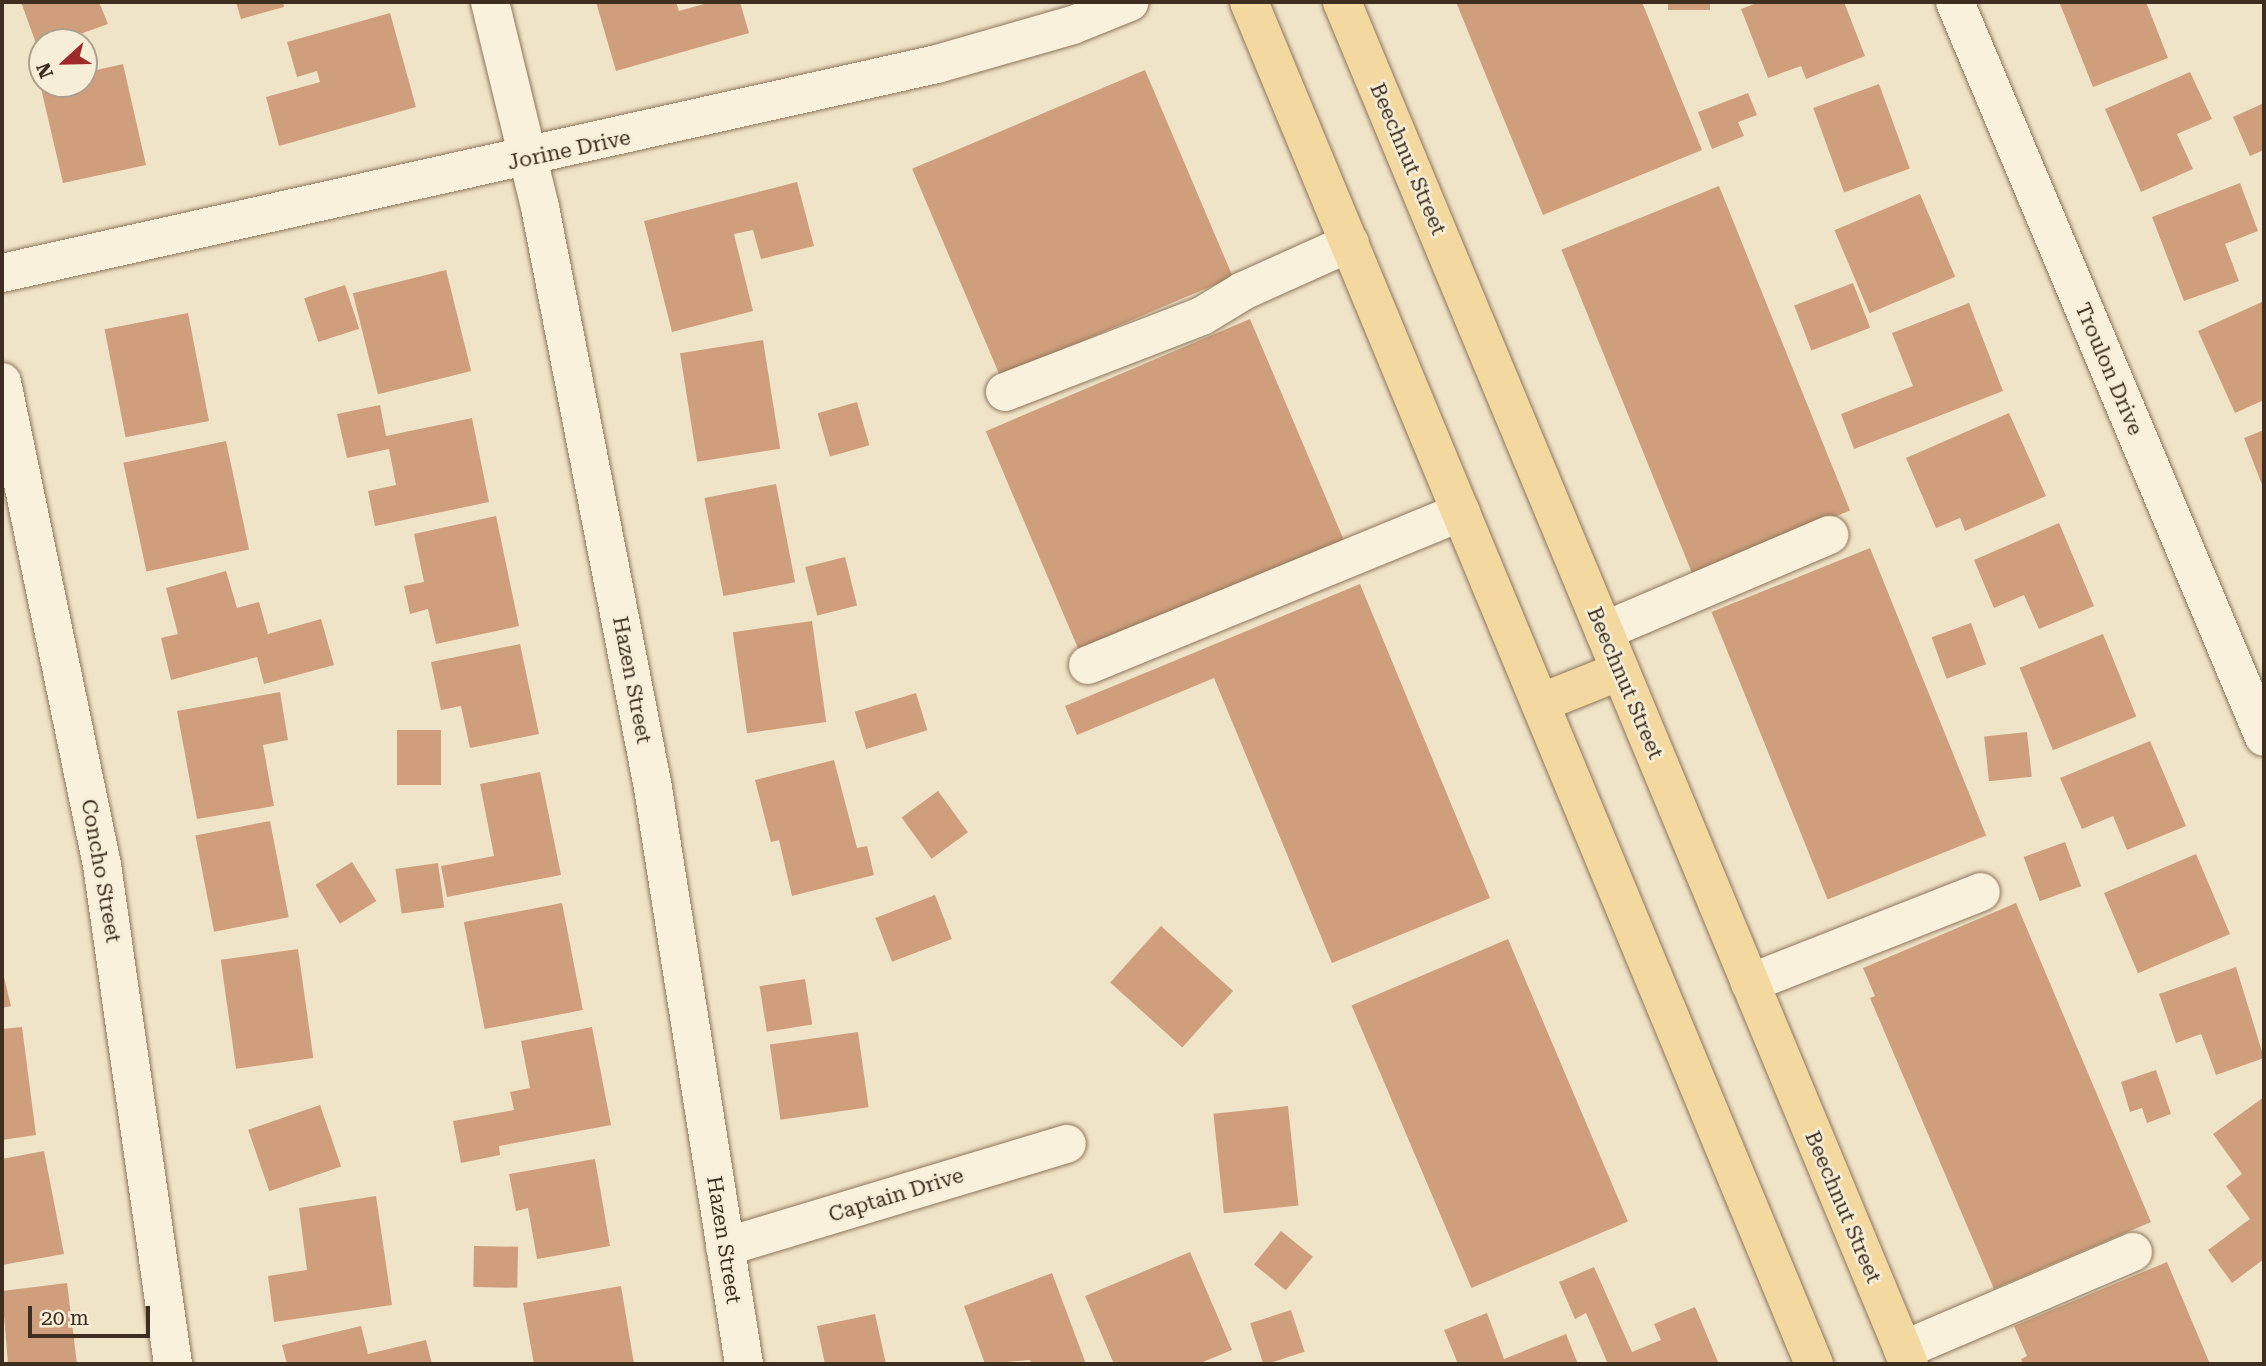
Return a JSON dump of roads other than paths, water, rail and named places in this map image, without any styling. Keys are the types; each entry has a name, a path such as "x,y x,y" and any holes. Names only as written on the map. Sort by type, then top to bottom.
{"main road":[{"path":"1249,2 1814,1364"},
{"name":"Beechnut Street","path":"1342,2 1906,1357"},
{"path":"1540,703 1620,671"}],"street":[{"name":"Hazen Street","path":"489,2 529,158 653,788 744,1364"},
{"name":"Jorine Drive","path":"2,273 529,158 937,64 1059,14 1130,2"},
{"name":"Troulon Drive","path":"1955,2 2264,737"},
{"path":"1004,393 1202,316 1243,291 1350,243"},
{"name":"Concho Street","path":"2,382 102,865 173,1364"},
{"path":"1088,665 1461,512"},
{"path":"1604,631 1829,535"},
{"path":"1750,982 1981,892"},
{"name":"Captain Drive","path":"725,1247 1067,1144"},
{"path":"1906,1357 2133,1252"}]}
